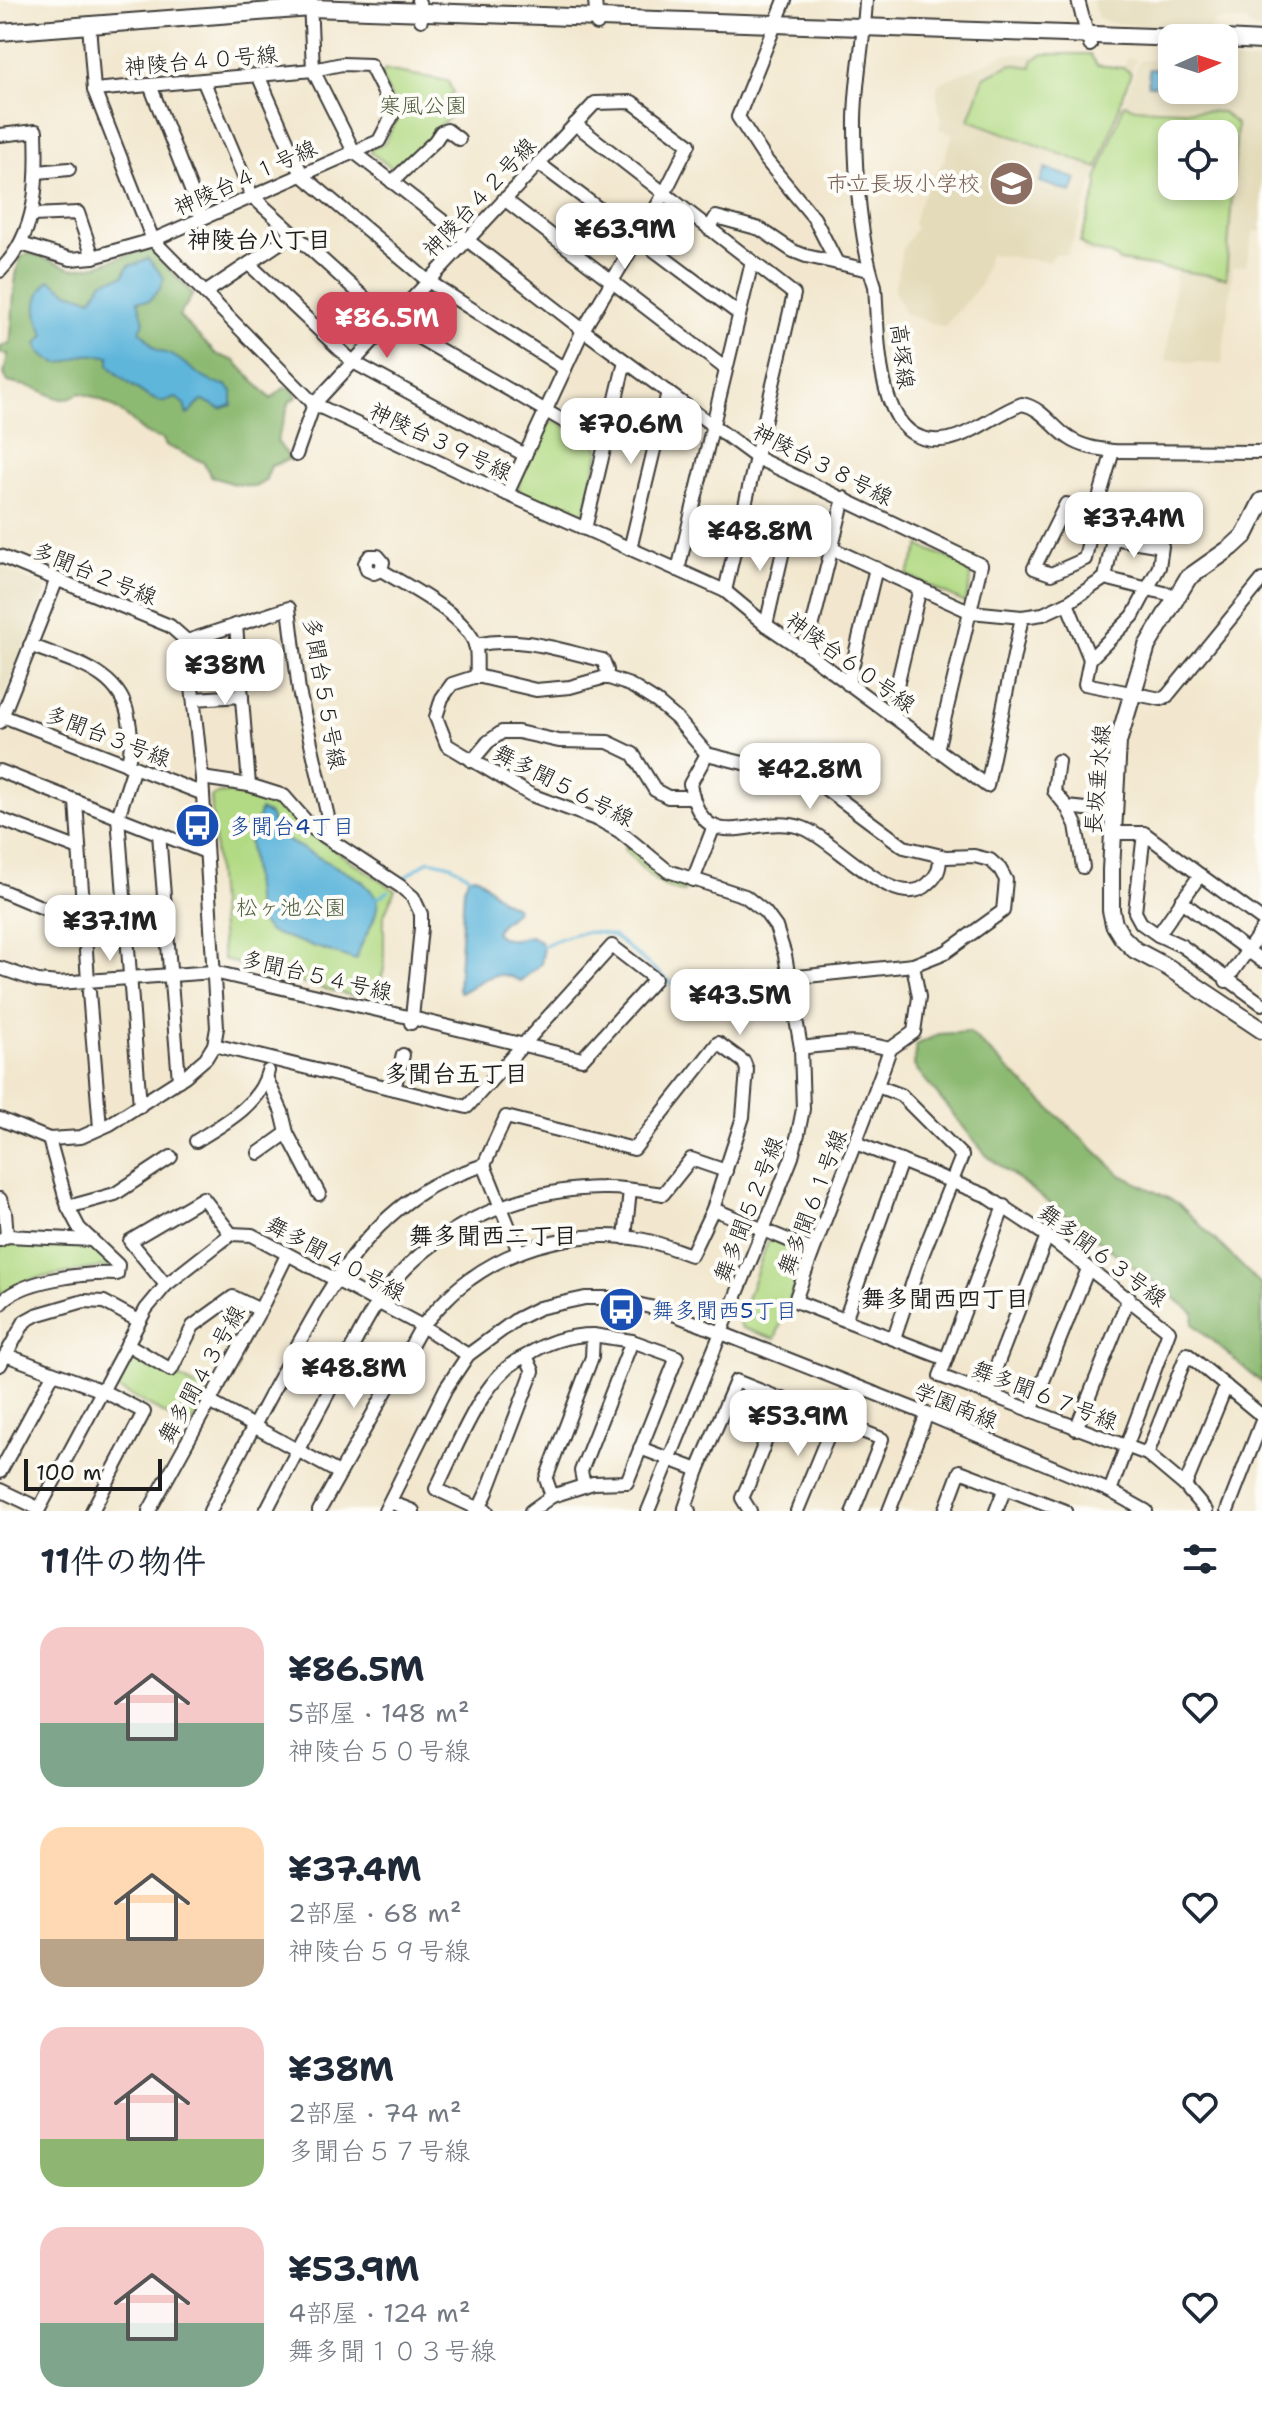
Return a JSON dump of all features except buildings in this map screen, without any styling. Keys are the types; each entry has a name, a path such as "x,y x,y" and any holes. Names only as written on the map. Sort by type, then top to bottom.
{"main road":[{"path":"0,32 89,28 311,8 596,14 775,28 1089,40 1158,46"},
{"path":"0,41 89,28"},
{"path":"1089,40 1158,39"},
{"path":"1238,40 1262,41"},
{"path":"1238,49 1262,50"},
{"name":"長坂垂水線","path":"1262,501 1245,535 1188,578 1147,646 1118,742 1111,870 1111,910 1114,924 1122,937 1135,950 1169,968 1262,1030"}],"street":[{"path":"785,0 738,117 766,160 814,218 837,263"},
{"name":"高塚線","path":"866,0 854,127 885,388 895,417 918,436 934,440 952,438 1022,404 1044,415 1068,438 1089,447 1113,451 1262,452"},
{"path":"1078,0 1089,40"},
{"name":"神陵台３８号線","path":"311,8 313,70 354,152 583,330 757,458 981,565 937,750"},
{"name":"神陵台３９号線","path":"89,28 94,90 153,240 314,404 678,570"},
{"name":"神陵台４０号線","path":"94,90 313,70 342,64 370,65 394,112 379,141 354,152"},
{"path":"258,75 302,175 428,281 565,369"},
{"path":"203,80 252,196 293,234 390,321 605,445"},
{"path":"150,85 202,218"},
{"name":"神陵台４２号線","path":"314,404 595,103 632,102 689,144 664,194"},
{"path":"575,124 794,294 725,591"},
{"path":"392,182 441,132 447,130 459,139"},
{"path":"0,135 36,131 38,172 32,215 21,244 0,271"},
{"name":"神陵台４１号線","path":"93,257 153,240 354,152"},
{"path":"538,163 739,314"},
{"path":"38,172 69,169"},
{"path":"507,494 583,330 664,194"},
{"path":"504,199 726,369"},
{"path":"21,244 71,259 93,257 78,213 32,215"},
{"path":"709,229 716,217 760,229 793,251 869,270"},
{"path":"205,293 293,234"},
{"path":"678,570 752,262"},
{"path":"249,264 353,362 525,455"},
{"path":"585,529 625,361"},
{"path":"630,549 668,392"},
{"path":"296,455 314,404"},
{"path":"1095,512 1061,502 1034,568 1051,574 1085,559 1113,451"},
{"path":"806,652 844,498"},
{"path":"745,509 971,612 1022,617 1043,614 1067,603 1105,578 1113,538 1162,546 1159,567 1133,616 1090,659"},
{"path":"766,625 788,529"},
{"name":"多聞台２号線","path":"0,556 170,626 187,641"},
{"path":"848,684 876,568"},
{"path":"381,570 451,615 475,645 477,676 536,690 570,687 606,677 630,685 677,719 707,754 747,764 769,763 794,771 818,783 904,847 940,856 974,856 990,860 1006,880 1003,911 946,952 913,965 788,978"},
{"name":"神陵台６０号線","path":"678,570 725,591 766,625 937,750"},
{"path":"1105,578 1176,596"},
{"path":"1,718 57,579"},
{"path":"1067,603 1090,659 1085,684 1161,699 1167,696 1262,580"},
{"path":"890,715 920,588"},
{"name":"多聞台５５号線","path":"187,641 289,608 299,691 334,843"},
{"path":"937,750 987,786 1022,617"},
{"path":"236,625 249,785"},
{"path":"475,645 500,640 566,650 603,660 606,677"},
{"path":"0,1119 49,1139 81,1137 140,1106 179,1080 206,1058 214,1045 217,1028 202,778 187,641"},
{"path":"30,645 99,673 117,687 127,707 130,766 118,817 140,1106"},
{"name":"舞多聞５６号線","path":"477,676 452,684 442,698 436,717 447,745 531,795 601,821 619,831 668,871 745,896 765,912 776,927 785,955 801,1048"},
{"path":"194,699 242,696"},
{"name":"多聞台３号線","path":"1,718 201,793"},
{"path":"472,761 488,742 502,732 518,732 559,741 608,742 633,754 655,790 668,797 693,797"},
{"path":"707,754 690,784 698,811 714,826 728,831 775,823 806,828 888,887 899,891 910,892 929,884 937,875 940,856"},
{"path":"1058,761 1054,791 1076,825 1083,867"},
{"path":"0,771 206,852"},
{"path":"202,778 249,785 284,796 312,828 413,897 421,914 411,1021"},
{"path":"76,801 100,1128"},
{"path":"1067,807 1114,812"},
{"path":"0,819 79,849"},
{"path":"693,880 714,826"},
{"path":"1115,833 1144,833 1262,920"},
{"path":"1144,833 1135,912 1141,923 1182,946 1226,981 1262,1004"},
{"path":"159,834 179,1080"},
{"path":"1158,935 1200,875"},
{"path":"0,890 84,925"},
{"path":"1181,901 1262,961"},
{"path":"1226,981 1262,930"},
{"name":"多聞台５４号線","path":"0,968 38,981 88,986 129,978 214,972 411,1021 523,1046 582,1059 655,979 612,946 523,1046"},
{"path":"801,1048 866,1042 890,1049 914,1032 919,997 913,965"},
{"path":"210,1511 253,1425 334,1279 377,1228 418,1194 484,1165 506,1117 634,1149 718,1043 744,1062 747,1070 743,1117 713,1209 691,1255 645,1240 588,1237 548,1242 519,1252 469,1280 422,1326 319,1511"},
{"path":"214,1045 467,1107 523,1046"},
{"name":"舞多聞５２号線","path":"648,1511 792,1157 803,1109 801,1048"},
{"name":"舞多聞６１号線","path":"890,1049 795,1301 946,1359"},
{"path":"394,1089 403,1055"},
{"path":"196,1141 231,1119 252,1100 266,1077 270,1060"},
{"path":"266,1077 282,1112 287,1133 319,1194"},
{"path":"877,1086 901,1095 962,1156 894,1338"},
{"path":"259,1153 287,1133"},
{"path":"0,1304 7,1294 28,1286 96,1273 117,1274 118,1265 79,1228 68,1207 49,1139"},
{"name":"舞多聞６３号線","path":"856,1143 952,1180 1004,1206 1129,1297 1169,1331 1110,1491"},
{"path":"68,1207 115,1194 171,1157"},
{"path":"266,1511 378,1302 405,1269 430,1247 501,1206 560,1191 604,1188 663,1194 691,1159 726,1171"},
{"path":"845,1320 901,1161"},
{"path":"484,1165 519,1252"},
{"path":"625,1238 630,1190"},
{"path":"166,1285 130,1241 203,1198 231,1234"},
{"path":"0,1199 5,1212 3,1238 92,1240"},
{"name":"舞多聞６７号線","path":"1004,1206 940,1376 1147,1454"},
{"path":"713,1209 812,1250"},
{"name":"舞多聞４０号線","path":"38,1509 139,1321 166,1285 231,1234 252,1235 422,1326 468,1355"},
{"path":"986,1393 1047,1236"},
{"name":"舞多聞４３号線","path":"149,1511 287,1255"},
{"path":"1031,1411 1088,1269"},
{"path":"127,1344 171,1370 193,1326 233,1297 260,1310"},
{"path":"1076,1429 1129,1297"},
{"name":"学園南線","path":"388,1506 446,1388 468,1355 517,1319 539,1308 585,1298 611,1298 663,1310 927,1414 1110,1491 1146,1511"},
{"path":"92,1511 144,1412 103,1391 3,1360 25,1321 84,1301 104,1302 139,1321"},
{"path":"552,1496 546,1479 592,1357 593,1335"},
{"path":"526,1356 533,1371 482,1510 436,1489 482,1399 499,1376 526,1356 542,1345 593,1335 632,1341 677,1357 627,1482 584,1486 552,1496 531,1511"},
{"path":"584,1486 581,1471 632,1341"},
{"path":"1206,1511 1185,1486 1147,1454 1187,1354 1262,1418 1227,1511"},
{"path":"0,1472 53,1374"},
{"path":"689,1511 685,1508 698,1470 736,1381 882,1439 853,1511"},
{"path":"1185,1486 1226,1386"},
{"path":"750,1511 742,1498 783,1399"},
{"path":"208,1401 339,1473"},
{"path":"889,1511 927,1414"},
{"path":"797,1511 835,1419"},
{"path":"640,1448 698,1470"},
{"path":"945,1511 960,1471 1055,1509"},
{"path":"996,1511 1005,1488"},
{"path":"0,1490 38,1509"},
{"path":"388,1506 413,1511"}],"shaded area":[{"path":"1092,0 1262,0 1262,30 1255,30 1246,21 1158,24 1158,26 1108,23 1098,17"},
{"name":"市立長坂小学校","path":"1005,54 1090,54 1097,65 1123,68 1128,57 1136,59 1068,255 1054,254 1049,262 990,254 980,286 944,327 905,314 894,290 903,248 915,229 913,221 921,199 944,160 953,134 938,129 941,121 936,92 939,83"},
{"path":"1139,60 1158,60 1158,104 1238,104 1238,61 1262,61 1262,232 1254,231 1246,265 1233,267 1222,365 1166,360 1176,270 1118,264 1113,258 1085,253 1080,242 1098,186 1097,179"},
{"path":"0,567 48,587 2,705 0,704"}],"green space":[{"path":"1044,54 1090,54 1097,65 1124,68 1131,73 1098,168 969,120 984,77 1011,64 1032,67 1033,60"},
{"name":"寒風公園","path":"385,70 448,81 453,93 447,99 456,110 397,171 371,153 371,149 384,144 399,115 381,76"},
{"path":"1124,104 1135,108 1223,112 1232,120 1158,120 1158,200 1232,200 1226,278 1120,261 1084,246 1080,242 1098,186 1097,179"},
{"path":"149,248 193,294 179,316 216,354 235,361 271,399 285,387 293,389 297,397 290,401 277,441 290,459 271,466 265,481 255,487 211,476 203,462 165,445 163,439 145,433 121,412 98,399 80,393 65,399 57,398 8,382 4,374 8,354 1,354 0,347 10,343 21,257 30,253 73,269 98,265"},
{"path":"556,421 597,445 599,452 581,517 520,492 518,486 546,425"},
{"path":"920,546 967,566 971,580 965,603 907,575"},
{"name":"松ヶ池公園","path":"220,793 247,794 283,803 313,836 395,890 384,915 384,969 380,983 359,987 357,997 223,959 211,797"},
{"path":"627,843 670,877 687,884 684,892 665,886 650,876 624,849"},
{"path":"969,1032 1121,1175 1178,1203 1262,1286 1262,1383 1193,1324 1194,1313 986,1155 914,1066 916,1045 939,1034"},
{"path":"773,1239 803,1251 805,1258 775,1339 742,1328 739,1321 768,1241"},
{"path":"12,1242 89,1245 111,1263 108,1269 101,1267 33,1279 0,1294 0,1247"},
{"path":"128,1350 209,1393 190,1428 113,1386 111,1381"}],"water":[{"path":"1149,69 1158,69 1158,85 1148,85"},
{"path":"1045,168 1077,179 1072,193 1040,182"},
{"path":"148,258 164,278 160,289 149,301 138,301 144,321 140,331 157,350 175,357 212,382 226,385 232,391 232,405 221,409 203,400 187,415 184,404 176,398 157,401 126,381 109,365 109,356 85,355 61,363 40,352 37,344 45,335 37,306 40,293 50,280 68,292 92,299 103,281 123,276 129,265"},
{"path":"260,810 270,815 277,835 361,880 378,898 375,915 356,960 269,932 257,919 248,827 258,819"},
{"path":"473,876 517,908 495,932 508,939 531,936 540,941 543,952 541,964 520,981 496,975 460,993 464,888 468,878"}],"waterway":[{"path":"401,880 429,860 451,865 470,877"},
{"path":"378,898 389,891"},
{"path":"541,947 576,934 593,932 613,936 689,997"}],"place":[{"name":"市立長坂小学校","path":"1011,183"},
{"name":"多聞台4丁目","path":"198,826"},
{"name":"舞多聞西5丁目","path":"621,1310"}],"district":[{"name":"神陵台八丁目","path":"259,240"},
{"name":"多聞台五丁目","path":"456,1074"},
{"name":"舞多聞西二丁目","path":"493,1236"},
{"name":"舞多聞西四丁目","path":"945,1299"}]}
